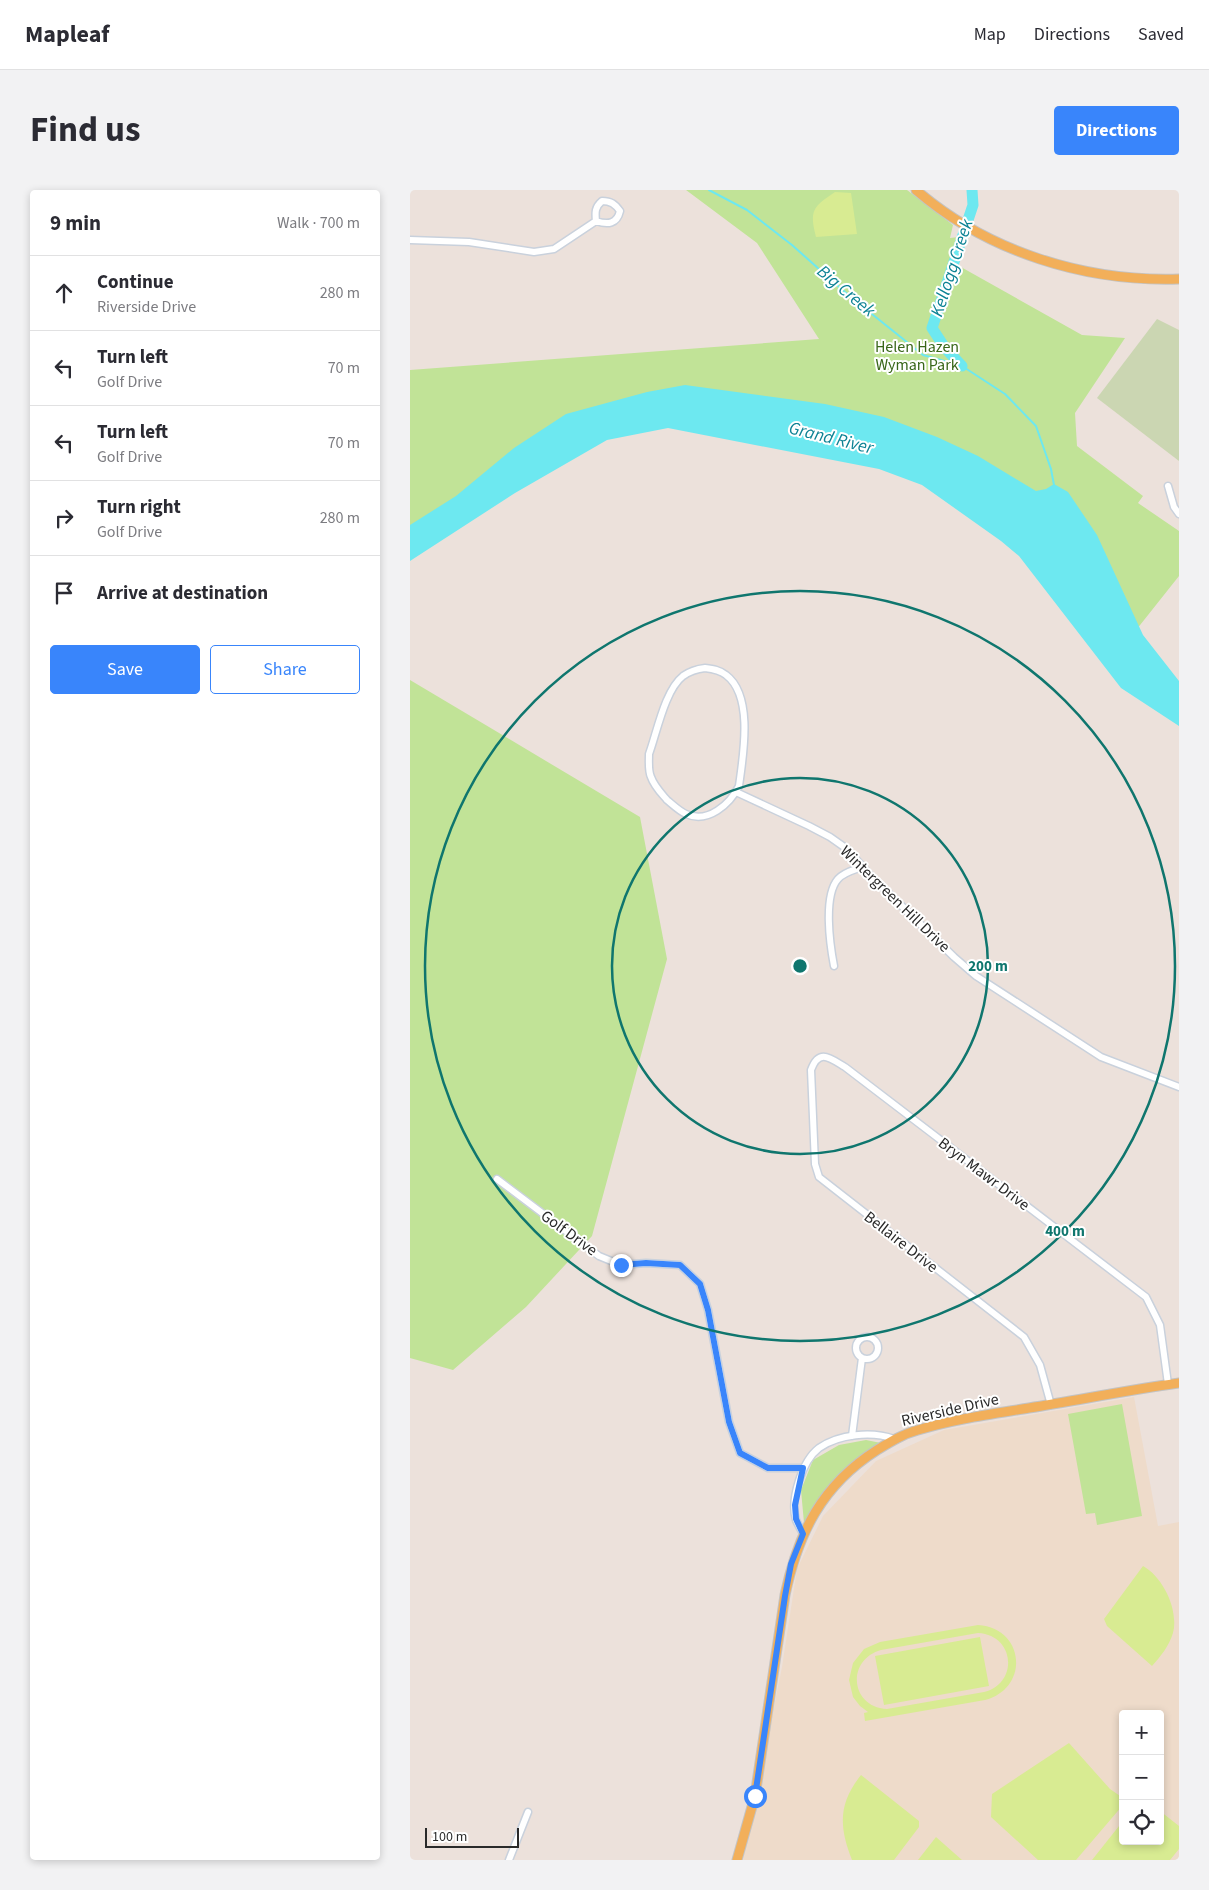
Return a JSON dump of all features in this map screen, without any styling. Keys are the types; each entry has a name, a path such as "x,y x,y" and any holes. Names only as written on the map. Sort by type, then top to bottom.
{"main road":[{"path":"916,190 946,213 987,237 1047,261 1078,270 1140,279 1179,279"},
{"name":"Riverside Drive","path":"737,1860 755,1796 791,1564 803,1534 822,1500 840,1480 859,1462 894,1439 916,1430 969,1418 1179,1383"}],"street":[{"path":"410,240 469,242 534,252 544,251 554,249 596,221"},
{"path":"1168,486 1174,507 1179,514"},
{"path":"705,668 718,670 728,676 735,686 741,702 745,724 739,786 736,792 723,808 716,813 704,816 686,815 663,795 650,777 650,754 669,695 681,677 692,670 705,668"},
{"name":"Wintergreen Hill Drive","path":"736,792 830,837 847,849 862,867 976,976 1101,1057 1179,1088"},
{"path":"834,966 830,946 829,913 832,892 838,879 845,873 862,867"},
{"name":"Bryn Mawr Drive","path":"819,1057 830,1058 845,1067 1146,1297 1160,1325 1168,1384"},
{"name":"Bellaire Drive","path":"819,1057 811,1070 815,1164 819,1177 1024,1336 1040,1364 1051,1405"},
{"name":"Golf Drive","path":"497,1179 599,1256 621,1265 646,1263 680,1265 700,1284 708,1310 729,1422 740,1453 768,1468 803,1468"},
{"path":"852,1436 862,1358"},
{"path":"803,1534 796,1519 795,1505 803,1468 820,1448 852,1436 883,1435 894,1439"},
{"path":"509,1860 528,1812"}],"shaded area":[{"path":"1134,1397 1158,1526 1179,1522 1179,1860 743,1860 782,1667 797,1569 823,1516 876,1461 944,1430"}],"green space":[{"name":"Helen Hazen Wyman Park","path":"686,190 907,190 953,225 950,238 959,237 952,262 1082,335 1125,338 1075,413 1077,446 1143,496 1138,503 1179,531 1179,576 1125,644 937,467 647,410 410,534 410,370 819,339 757,243"},
{"path":"835,192 851,193 857,234 816,237 813,221 815,210 817,206"},
{"path":"1157,319 1179,330 1179,461 1097,398"},
{"path":"410,680 640,817 667,959 592,1236 526,1307 453,1370 410,1358"},
{"path":"1122,1404 1142,1516 1097,1525 1095,1513 1086,1514 1068,1414"},
{"path":"866,1440 881,1443 836,1478 804,1523 801,1490 813,1460 839,1445"},
{"path":"1143,1566 1163,1586 1174,1614 1171,1638 1164,1651 1152,1666 1107,1626 1104,1619"},
{"path":"978,1625 994,1629 1005,1636 1013,1647 1016,1659 1015,1672 1010,1684 1000,1693 985,1700 865,1721 864,1713 868,1712 853,1697 849,1680 853,1663 864,1649 880,1642","holes":["978,1633 990,1636 999,1642 1005,1650 1008,1660 1007,1670 1003,1679 995,1687 984,1692 887,1709 875,1706 866,1700 860,1692 857,1682 862,1663 870,1655 881,1650"]},
{"path":"980,1637 989,1686 884,1705 875,1656"},
{"path":"1069,1743 1110,1789 1119,1795 1119,1810 1076,1860 1038,1860 991,1817 992,1794"},
{"path":"861,1775 919,1821 919,1827 894,1860 852,1860 845,1837 843,1816 848,1796"},
{"path":"1164,1814 1179,1826 1179,1849 1170,1860 1092,1860 1119,1826 1119,1845 1164,1845"},
{"path":"936,1837 962,1860 918,1860"}],"water":[{"name":"Grand River","path":"685,385 825,404 884,417 937,437 978,456 1036,491 1046,489 1054,484 1068,492 1097,535 1143,635 1179,681 1179,726 1121,688 1019,556 922,485 879,469 668,428 607,440 515,493 410,561 410,525 456,496 514,448 566,414 647,392"}],"waterway":[{"name":"Big Creek","path":"709,190 747,210 792,245 847,294 923,355 962,366 1005,394 1036,426 1051,469 1054,485"},
{"name":"Kellogg Creek","path":"962,366 945,348 932,328 973,205 972,190"}],"route":[{"path":"621,1265 646,1263 680,1265 700,1284 708,1310 729,1422 740,1453 768,1468 803,1468 795,1505 796,1519 803,1534 791,1564 785,1596 755,1796"}]}
